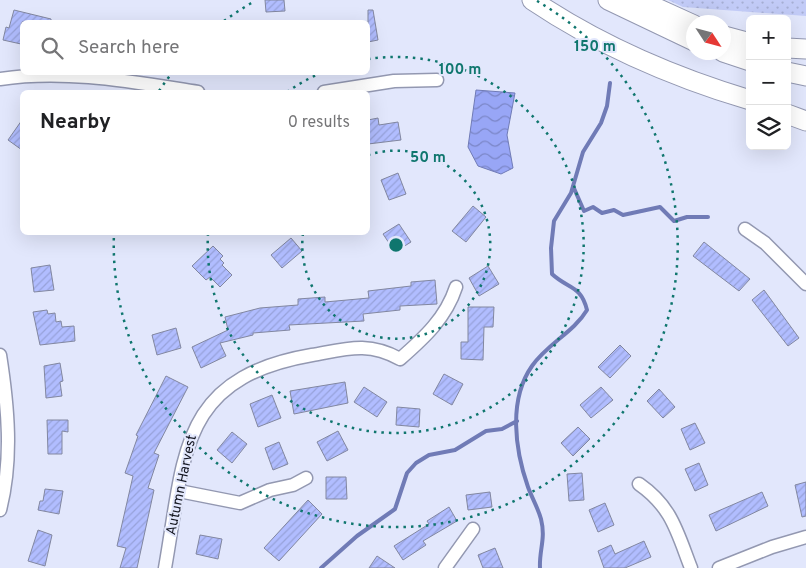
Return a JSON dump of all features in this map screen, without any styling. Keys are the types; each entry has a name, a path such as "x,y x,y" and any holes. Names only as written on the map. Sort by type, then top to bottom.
{"highway":[{"path":"532,0 596,39 652,65 702,85 746,99"},
{"path":"608,0 686,37"},
{"path":"639,0 686,21"},
{"path":"731,38 746,42"},
{"path":"791,48 806,49"},
{"path":"731,55 747,60"},
{"path":"791,73 806,76"},
{"path":"791,113 806,115"},
{"path":"791,114 806,121"}],"street":[{"path":"0,79 83,77 183,90"},
{"path":"337,90 394,81 437,80"},
{"path":"745,229 765,243 806,284"},
{"name":"Autumn Harvest","path":"165,568 186,450 194,428 220,393 236,380 254,370 281,360 357,347 386,351 400,359 428,334 450,304 456,287"},
{"path":"0,355 8,434 8,467 0,510"},
{"path":"178,491 240,503 270,490 293,485 306,478"},
{"path":"639,484 653,494 669,514 691,568"},
{"path":"446,568 473,529"},
{"path":"719,568 772,547 806,537"}],"shaded area":[{"path":"668,0 806,0 806,16 683,7"}],"water":[{"path":"476,90 515,93 507,135 513,168 501,174 478,166 468,147"}],"building":[{"path":"265,0 284,0 285,11 266,12"},
{"path":"14,10 51,19 20,20 20,44 3,40 6,27 9,28"},
{"path":"368,10 373,10 378,40 370,42 370,20 368,20"},
{"path":"378,118 379,125 398,122 401,140 370,144 370,120"},
{"path":"20,123 20,149 8,140"},
{"path":"398,173 406,194 389,200 381,180"},
{"path":"473,206 486,217 466,242 452,231"},
{"path":"399,224 411,242 395,252 383,234"},
{"path":"291,238 302,251 282,268 271,255"},
{"path":"704,242 750,279 739,291 693,256"},
{"path":"213,246 223,256 220,259 224,263 222,265 232,275 220,287 210,277 206,280 192,266"},
{"path":"50,265 54,290 34,292 31,268"},
{"path":"488,266 499,284 479,296 469,278"},
{"path":"435,280 437,304 400,306 400,310 363,314 364,321 289,325 290,330 253,333 253,335 220,343 226,356 201,368 192,347 228,330 225,317 260,308 298,305 298,299 325,297 325,302 369,298 368,291 411,286 411,282"},
{"path":"764,290 799,338 788,346 752,300"},
{"path":"468,307 494,307 493,327 484,327 483,360 461,359 461,342 468,342"},
{"path":"47,310 48,314 55,313 56,322 61,321 62,327 74,326 75,341 40,345 33,312"},
{"path":"176,328 181,348 157,355 152,335"},
{"path":"620,345 631,356 610,378 598,367"},
{"path":"60,363 63,381 60,382 62,396 46,398 44,366"},
{"path":"444,374 463,384 452,405 433,394"},
{"path":"166,376 188,387 154,453 159,455 148,488 154,490 137,568 120,568 126,548 117,546 133,476 125,473 138,436 136,435"},
{"path":"345,382 348,403 294,414 290,391"},
{"path":"364,387 387,402 377,417 354,402"},
{"path":"601,387 613,400 591,418 580,405"},
{"path":"659,389 675,407 663,418 647,401"},
{"path":"272,395 281,418 258,427 250,404"},
{"path":"397,407 420,409 419,427 396,425"},
{"path":"47,420 68,420 68,432 62,431 62,454 48,454"},
{"path":"695,423 705,443 690,450 681,429"},
{"path":"578,427 590,439 573,456 561,443"},
{"path":"338,431 348,450 327,461 317,442"},
{"path":"232,432 247,444 232,463 217,450"},
{"path":"279,442 288,464 273,470 265,448"},
{"path":"699,463 708,485 695,491 685,469"},
{"path":"582,473 584,500 569,501 567,474"},
{"path":"326,477 346,477 347,499 326,499"},
{"path":"806,482 806,516 802,517 795,485"},
{"path":"45,489 63,491 59,514 38,510 40,501 43,501"},
{"path":"490,492 492,507 468,510 466,495"},
{"path":"762,492 768,506 716,531 709,515"},
{"path":"308,500 322,514 279,561 264,548"},
{"path":"605,503 614,525 598,532 589,510"},
{"path":"449,507 457,521 423,541 426,545 403,560 394,546 429,524 427,521"},
{"path":"38,530 52,535 45,566 28,561"},
{"path":"200,535 222,539 218,559 196,554"},
{"path":"644,541 651,557 625,568 604,568 598,551 611,545 615,554"},
{"path":"495,548 503,568 483,568 478,555"},
{"path":"377,556 395,568 369,568"}],"waterway":[{"path":"540,568 543,539 542,526 540,515 523,473 517,441 516,425 519,394 524,379 538,358 575,325 587,310 578,292 552,274 551,248 554,221 571,193 583,152 601,123 607,106 610,83"},
{"path":"573,186 584,211 593,207 602,213 614,210 623,215 660,207 674,221 687,217 708,217"},
{"path":"321,568 357,536 395,509 407,473 416,463 429,455 455,450 486,431 502,429 517,421"}]}
